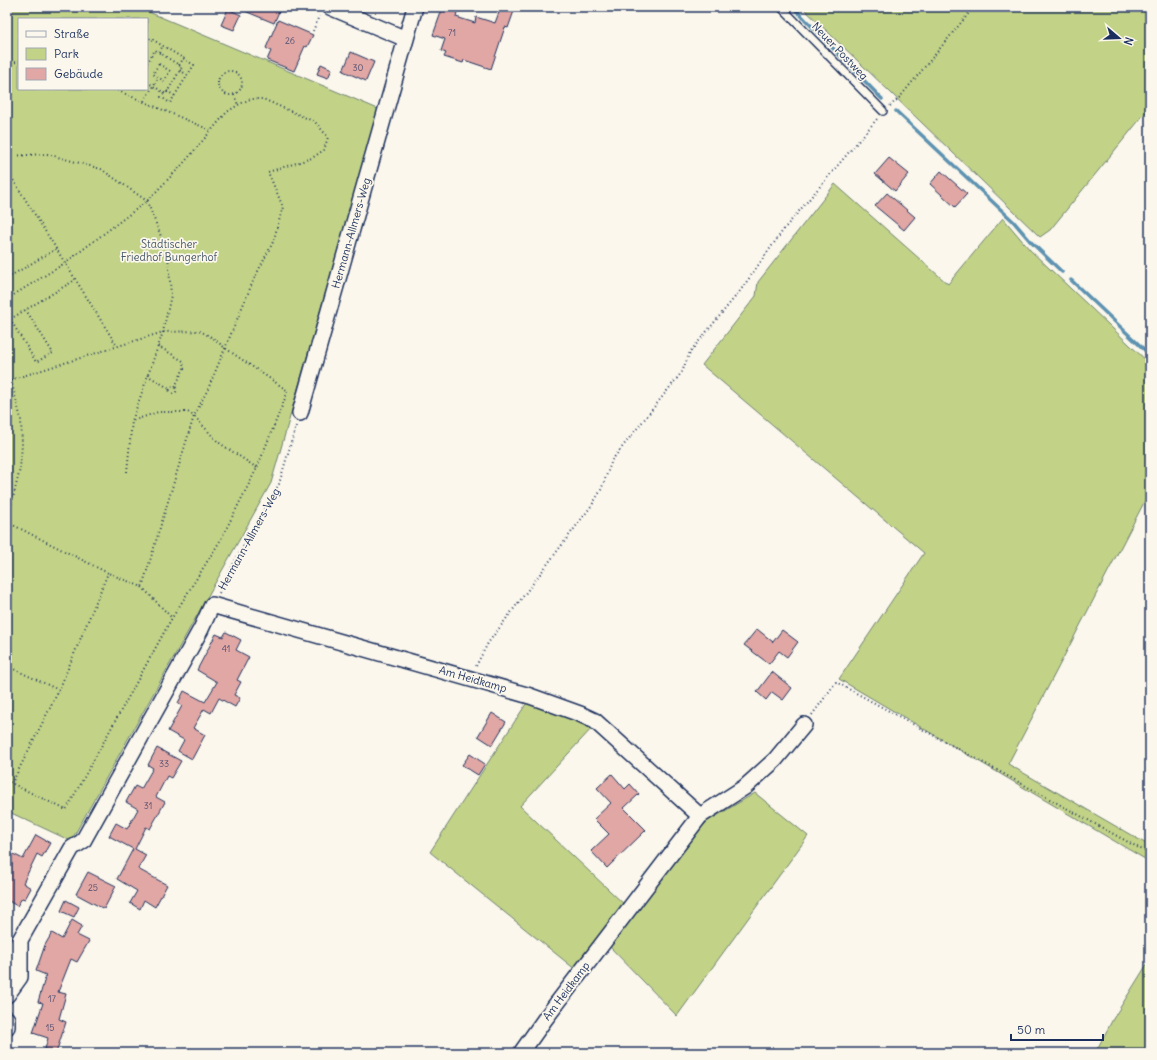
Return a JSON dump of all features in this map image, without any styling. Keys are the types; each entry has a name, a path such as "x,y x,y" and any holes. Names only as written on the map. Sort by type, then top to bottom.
{"street":[{"name":"Hermann-Allmers-Weg","path":"300,413 415,7"},
{"path":"325,10 406,39"},
{"path":"7,962 72,848 83,841 201,629 212,605"},
{"name":"Am Heidkamp","path":"212,605 530,696 580,714 595,722 700,816"},
{"name":"Am Heidkamp","path":"521,1053 700,816 745,787 775,760 804,725"},
{"path":"7,996 20,976 20,940"},
{"path":"7,1019 7,1027"}],"lane":[{"name":"Neuer Postweg","path":"781,7 883,111"}],"path":[{"path":"243,12 245,7"},
{"path":"472,679 478,662 488,643 592,505 601,490 612,460 682,372 690,352 740,291 784,229 883,111 900,97 974,7"},
{"path":"1143,7 1150,9"},
{"path":"313,31 325,10"},
{"path":"148,41 150,38 194,65 170,103 161,97 164,93 166,94 182,67 155,50 148,61"},
{"path":"159,52 163,46"},
{"path":"179,65 184,58"},
{"path":"7,63 18,62"},
{"path":"159,64 170,70 164,81 158,78 153,74 159,64"},
{"path":"180,70 187,75"},
{"path":"226,71 236,72 242,79 241,88 234,95 225,94 218,87 219,77 226,71"},
{"path":"144,101 158,78"},
{"path":"148,83 164,93"},
{"path":"116,90 211,130"},
{"path":"167,91 174,96"},
{"path":"234,95 238,104"},
{"path":"7,299 65,263 147,200 182,165 227,112 238,104 250,99 263,99 315,122 328,137 324,150 312,158 268,172 283,207 272,242 254,279 208,389 194,416 142,587"},
{"path":"7,156 47,154 101,169 147,200 168,254 172,295 163,332 132,421 127,472"},
{"path":"7,170 117,346"},
{"path":"7,278 56,249"},
{"path":"7,322 75,280"},
{"path":"10,320 36,362 53,353 26,310"},
{"path":"7,381 163,332 200,331 213,338 224,348 288,391 257,468 220,541 172,618 66,810 7,781"},
{"path":"147,375 170,388 171,392 174,393 177,389 175,387 184,368 184,361 158,346"},
{"path":"7,374 11,380 22,419 20,469 7,522 108,573 142,587 172,618"},
{"path":"170,388 172,386 175,387"},
{"path":"132,421 158,412 188,412 194,416 218,442 257,468"},
{"name":"Hermann-Allmers-Weg","path":"212,605 279,484 300,413"},
{"path":"12,783 59,690 108,573"},
{"path":"7,666 59,690"},
{"path":"804,725 836,682 1150,854"}],"green space":[{"name":"Städtischer Friedhof Bungerhof","path":"7,7 137,7 378,109 271,483 71,841 7,811"},
{"path":"802,7 1150,7 1150,107 1050,230 1040,237"},
{"path":"835,184 948,284 1003,218 1030,250 1150,364 1150,491 1008,764 1150,846 1150,862 839,679 924,553 702,365 756,296 758,282"},
{"path":"528,701 592,728 520,806 626,906 576,970 430,852"},
{"path":"755,793 808,836 677,1016 609,946 693,836 708,821"},
{"path":"1150,955 1150,1053 1095,1053 1113,1019 1149,961"}],"building":[{"path":"235,7 281,7 274,23"},
{"path":"443,7 458,7 456,17 475,23 476,17 495,23 501,7 514,11 508,28 505,27 491,69 464,60 463,63 444,57 446,53 441,51 445,39 433,35"},
{"path":"228,9 241,15 234,30 221,25"},
{"path":"278,20 313,35 307,47 305,46 294,71 267,60 271,51 266,48"},
{"path":"351,52 374,62 366,81 343,71"},
{"path":"321,64 332,69 328,78 317,74"},
{"path":"889,158 909,174 895,191 875,174"},
{"path":"941,171 967,194 955,207 930,184"},
{"path":"887,193 915,217 904,230 875,206"},
{"path":"757,629 773,642 782,630 798,642 787,657 779,651 769,664 744,645"},
{"path":"226,632 241,640 236,650 249,657 237,680 241,682 234,695 240,698 235,707 219,698 211,713 204,709 193,728 205,735 192,759 178,751 184,740 168,731 182,706 178,703 184,691 205,702 217,682 197,670 216,634 223,637"},
{"path":"772,672 792,688 783,700 772,692 766,700 757,692"},
{"path":"492,713 506,722 492,745 478,736"},
{"path":"157,748 181,761 171,778 167,776 156,797 165,802 150,829 146,827 135,849 146,855 138,869 167,885 155,907 144,900 140,909 130,903 137,891 117,879 133,849 109,836 116,823 127,829 138,809 126,802 135,786 141,789 153,768 148,765"},
{"path":"470,754 485,764 478,775 462,765"},
{"path":"612,774 625,789 630,784 639,794 624,808 646,830 607,868 591,851 609,834 594,819 611,803 597,788"},
{"path":"36,835 50,843 42,857 37,854 23,883 31,888 25,899 22,898 17,906 7,900 7,851 23,859"},
{"path":"88,872 116,886 104,909 76,894"},
{"path":"66,900 79,907 74,917 61,911"},
{"path":"72,920 82,926 77,935 89,941 77,962 71,959 58,992 66,994 59,1019 66,1022 56,1053 44,1053 48,1038 33,1033 43,1003 38,1002 46,975 36,971 45,945 52,933 62,939"}],"waterway":[{"path":"793,7 882,99"},
{"path":"896,111 1013,221 1031,242 1062,272"},
{"path":"1071,280 1150,355"}]}
